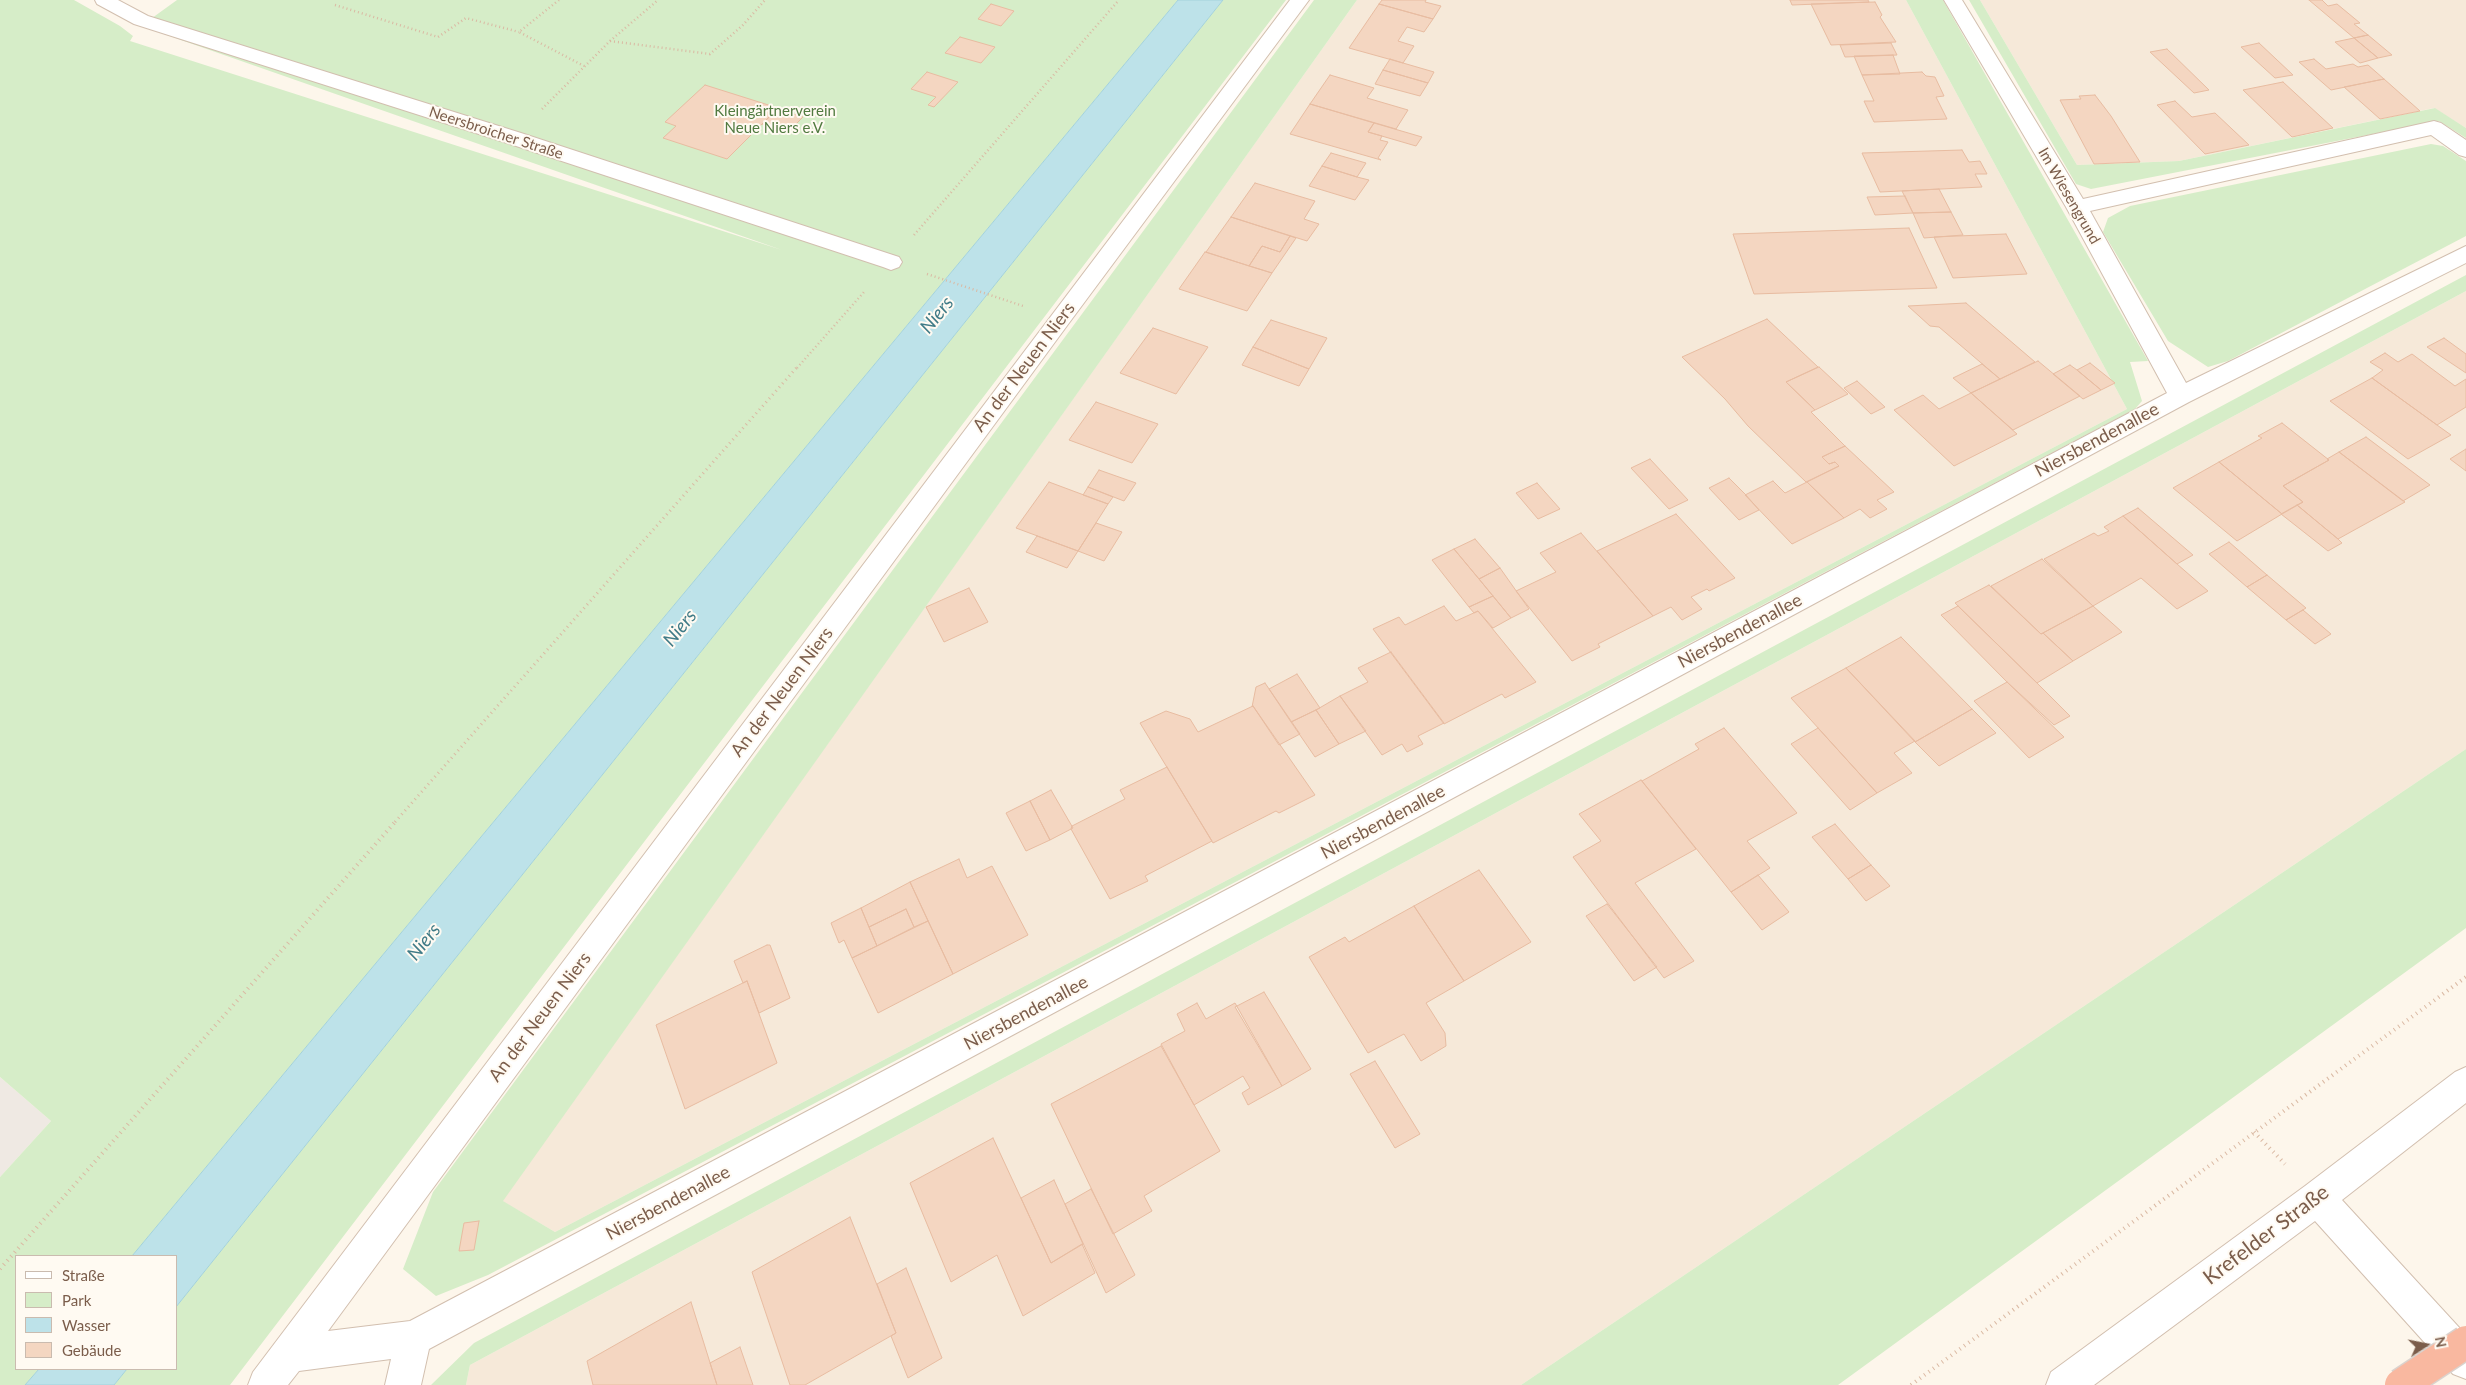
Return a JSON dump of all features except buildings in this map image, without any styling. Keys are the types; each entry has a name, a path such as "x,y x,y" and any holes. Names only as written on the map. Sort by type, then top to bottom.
{"highway":[{"path":"2401,1385 2466,1342"}],"street":[{"name":"Neersbroicher Straße","path":"104,0 141,20 514,138 891,262"},
{"name":"An der Neuen Niers","path":"266,1385 1061,317 1300,0"},
{"name":"Im Wiesengrund","path":"1953,0 2077,207 2181,396"},
{"path":"2077,207 2434,128 2466,150"},
{"name":"Niersbendenallee","path":"290,1354 414,1338 2181,396 2466,254"},
{"name":"Krefelder Straße","path":"2064,1385 2318,1198 2466,1083"},
{"path":"2318,1198 2466,1361"},
{"path":"403,1385 414,1338"}],"path":[{"path":"519,32 559,0"},
{"path":"514,138 610,41 658,0"},
{"path":"610,41 710,54 743,25 765,0"},
{"path":"0,1270 891,262 1119,0"},
{"path":"335,5 438,37 466,18 519,32 584,66"},
{"path":"891,262 1018,304"},
{"path":"1911,1385 2466,977"}],"shaded area":[{"path":"1357,0 1906,0 2127,409 555,1232 502,1201"},
{"path":"1980,0 2466,0 2466,128 2434,108 2179,161 2077,165"},
{"path":"2466,291 2466,749 1521,1385 466,1385 470,1365"},
{"path":"0,1077 51,1121 0,1177"}],"green space":[{"name":"Kleingärtnerverein Neue Niers e.V.","path":"0,0 74,0 120,26 133,36 130,41 782,250 141,26 177,0 1178,0 133,1255 15,1255 15,1370 38,1370 25,1385 0,1385 0,1177 51,1121 0,1077"},
{"path":"1223,0 1286,0 230,1385 114,1385 126,1370 178,1370 178,1305"},
{"path":"1314,0 1357,0 503,1201 555,1232 2127,409 1906,0 1943,0 2148,361 2130,362 2142,401 2135,409 488,1275 436,1296 403,1269 433,1192"},
{"path":"1969,0 1980,0 2077,165 2179,161 2435,108 2466,128 2466,138 2439,121 2091,189 2076,184"},
{"path":"2431,144 2443,146 2466,161 2466,236 2228,361 2208,367 2168,341 2103,232 2108,218 2130,206"},
{"path":"2466,275 2466,291 470,1365 466,1385 431,1385 474,1343"},
{"path":"2466,749 2466,928 1838,1385 1521,1385"}],"water":[{"name":"Niers","path":"1178,0 1223,0 178,1305 178,1255 133,1255"},
{"path":"38,1370 126,1370 114,1385 25,1385"}]}
